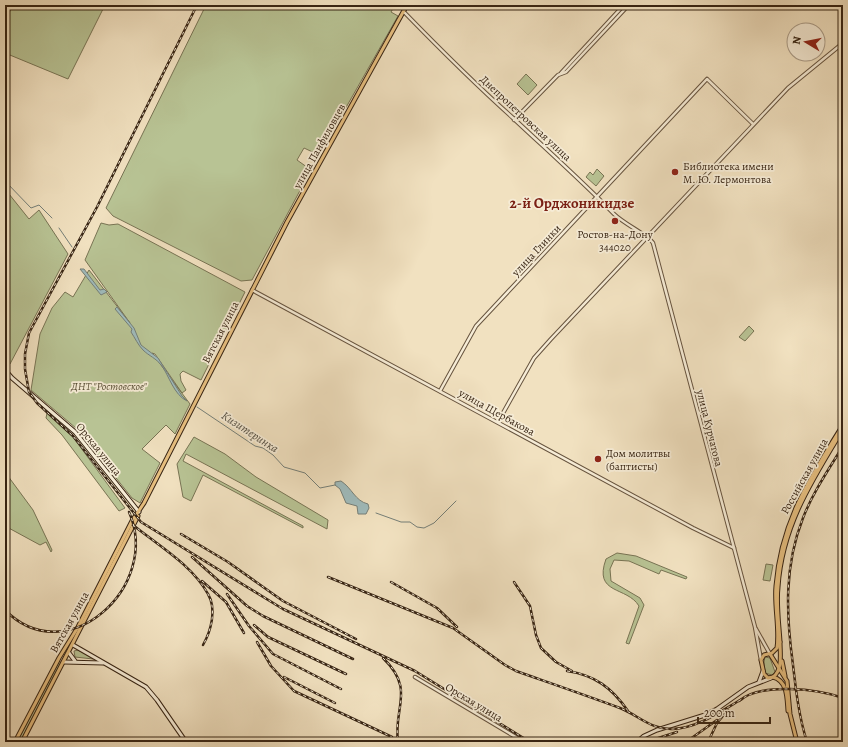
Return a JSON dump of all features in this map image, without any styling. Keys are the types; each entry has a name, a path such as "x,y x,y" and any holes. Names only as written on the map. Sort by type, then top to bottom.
{"main road":[{"path":"404,12 407,5"},
{"name":"улица Панфиловцев","path":"252,290 287,222 404,12"},
{"name":"Вятская улица","path":"22,742 69,653 252,290"},
{"name":"Орская улица","path":"5,370 12,378 75,432 139,512"},
{"name":"Российская улица","path":"770,654 778,645 775,588 778,566 788,525 818,465 843,425"},
{"name":"Российская улица","path":"780,642 778,588 785,542 794,514 843,429"},
{"name":"Вятская улица","path":"15,742 58,658 78,627 132,521 139,512"},
{"path":"68,642 146,688 157,700 186,742"},
{"path":"636,742 650,733 690,721 717,709 739,692 759,682 772,678 778,672 779,668 780,642"},
{"path":"780,642 787,693 788,714 796,742"},
{"path":"66,646 75,661"},
{"path":"785,676 770,654 764,655 761,660 765,676 782,682 787,693"},
{"path":"58,658 64,662 75,661 104,663"},
{"path":"759,682 763,671"}],"street":[{"path":"514,120 560,73 566,72 625,9 624,5"},
{"name":"Днепропетровская улица","path":"404,12 514,120 598,196 629,227 647,236"},
{"path":"498,422 534,358 647,236 788,88 843,42"},
{"name":"улица Глинки","path":"440,390 472,330 707,79 753,124"},
{"name":"улица Курчатова","path":"647,236 653,243 665,285 755,627 761,660"},
{"name":"улица Щербакова","path":"252,290 440,390 693,528 734,548"},
{"name":"улица Курчатова","path":"755,627 770,654"},
{"name":"Орская улица","path":"415,677 524,742"}],"green space":[{"path":"13,5 105,5 68,79 5,53 5,21"},
{"path":"206,5 395,5 391,12 398,16 319,155 304,148 297,160 311,170 252,280 241,281 113,216 106,208"},
{"path":"526,74 537,85 528,95 517,84"},
{"path":"597,169 604,176 596,186 586,177 590,172 593,175"},
{"path":"5,189 29,219 39,210 68,254 10,364 5,362"},
{"name":"ДНТ \"Ростовское\"","path":"101,223 109,225 118,224 245,292 201,380 183,371 180,374 181,381 186,390 182,393 155,354 152,353 190,404 175,434 166,425 142,449 160,463 140,503 132,498 77,429 31,390 40,334 52,308 65,292 73,297 89,270 130,323 85,260"},
{"path":"749,326 754,331 745,341 739,337"},
{"path":"47,413 73,437 125,508 119,511 62,435 46,418"},
{"path":"194,437 225,454 256,477 328,520 327,529 186,454 183,461 303,526 303,528 203,475 191,501 183,497 177,464"},
{"path":"5,472 33,510 52,550 51,552 46,542 40,545 5,526"},
{"path":"617,553 636,556 687,577 686,579 661,570 659,574 629,561 614,560 610,569 611,581 640,598 644,605 629,644 626,643 639,606 634,600 613,588 604,579 603,571 606,559"},
{"path":"766,564 773,565 770,581 763,580"},
{"path":"78,650 94,658 75,657 74,651"},
{"path":"765,657 770,658 775,672 772,675 765,673"},
{"path":"59,661 62,663 20,742 17,742"}],"water":[{"path":"80,269 84,269 100,290 104,289 107,292 101,295"},
{"path":"117,307 134,328 141,345 158,358 182,396 187,401 175,390 160,363 145,352 140,346 131,332 132,329 115,309"},
{"path":"341,481 360,500 368,504 369,508 366,514 358,514 357,506 346,503 340,489 335,485 335,482"}],"waterway":[{"name":"Кизитеринка","path":"5,181 31,208 39,205 52,218"},
{"name":"Кизитеринка","path":"59,228 72,247"},
{"name":"Кизитеринка","path":"197,407 255,446 263,448 273,455 284,467 305,473 320,488 335,485"},
{"name":"Кизитеринка","path":"376,513 401,522 410,522 417,527 424,528 434,523 456,501"}],"railway":[{"path":"197,5 97,207 29,333 25,354 25,369 29,392 37,403 73,436 141,522 283,609 415,671 530,742"},
{"path":"807,742 798,704 789,627 788,590 792,554 807,508 843,446"},
{"path":"5,610 29,627 55,632 80,626 103,612 121,592 132,567 136,540 129,512"},
{"path":"133,525 184,565 208,594 212,606 212,620 203,645"},
{"path":"181,534 228,562 283,601 356,639"},
{"path":"192,557 247,606 263,616 353,659"},
{"path":"328,577 453,628 505,665 516,671 620,708 651,725 665,729 691,726 709,718 742,699"},
{"path":"202,581 226,602 244,633"},
{"path":"391,582 437,608 457,627"},
{"path":"514,582 530,606 536,635 541,648 556,662 572,671"},
{"path":"227,594 249,626 273,654 341,689"},
{"path":"254,625 268,637 346,674"},
{"path":"257,642 271,666 294,691 392,737"},
{"path":"383,658 393,669 399,680 401,689 397,730 398,742"},
{"path":"567,671 586,676 602,684 616,696 628,711"},
{"path":"284,677 335,703"},
{"path":"739,701 749,695 775,689 805,690 843,698"},
{"path":"708,742 717,723 728,710"},
{"path":"686,742 717,720"},
{"path":"646,742 677,732"}],"place":[{"name":"Библиотека имени М. Ю. Лермонтова","path":"675,172"},
{"name":"Ростов-на-Дону 344020","path":"615,221"},
{"name":"Дом молитвы (баптисты)","path":"598,459"}],"district":[{"name":"2-й Орджоникидзе","path":"572,203"}]}
